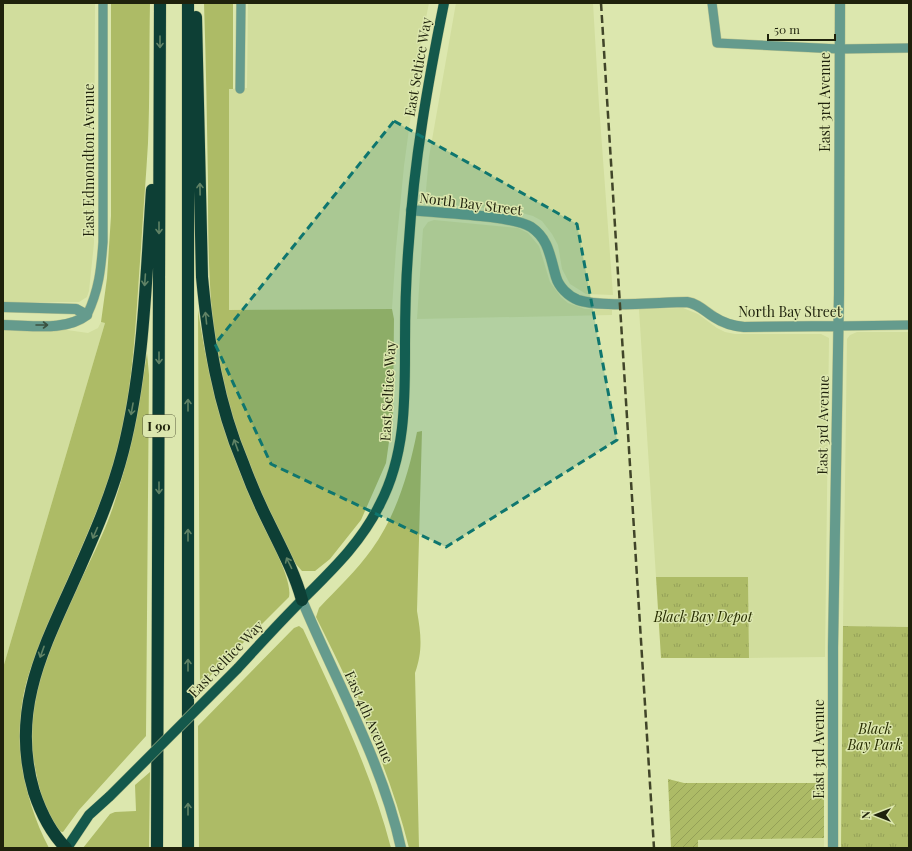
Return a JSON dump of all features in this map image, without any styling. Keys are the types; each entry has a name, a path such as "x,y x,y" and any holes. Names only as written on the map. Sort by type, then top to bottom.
{"highway":[{"name":"I 90","path":"157,848 160,3"},
{"name":"I 90","path":"188,3 188,848"},
{"path":"195,3 202,277 212,361 223,405 239,455 266,518 291,567 302,600"},
{"path":"66,848 44,820 30,779 26,753 26,716 30,692 43,650 106,505 117,473 129,426 140,344 160,88"}],"main road":[{"name":"East Seltice Way","path":"66,848 90,815 237,668 341,561 362,536 380,504 397,462 401,442 405,396 406,284 411,210 421,127 444,3"}],"street":[{"name":"East Edmondton Avenue","path":"87,315 96,297 103,242 103,3"},
{"path":"240,88 241,3"},
{"path":"712,3 717,43 839,49 909,48"},
{"name":"East 3rd Avenue","path":"832,848 840,3"},
{"name":"North Bay Street","path":"411,210 506,219 520,222 529,226 538,232 547,244 559,284 569,295 581,301 604,303 687,302 695,304 722,322 732,326 744,327 909,325"},
{"path":"3,307 76,308 87,315 78,322 61,326 3,325"},
{"name":"East 4th Avenue","path":"302,600 374,763 389,804 401,848"}],"highlighted area":[{"path":"394,121 577,224 617,440 446,547 271,464 215,344"}],"shaded area":[{"path":"3,3 95,3 94,243 89,291 87,297 79,302 3,302"},
{"path":"248,3 429,3 420,48 404,166 392,309 229,310 229,89 247,88"},
{"path":"456,3 593,3 613,295 586,294 570,284 562,269 558,245 542,221 533,216 515,211 434,203 427,196 426,190 429,157"},
{"path":"434,220 518,228 528,233 539,246 550,282 561,297 568,303 585,309 612,310 612,315 417,319 423,229 428,222"},
{"path":"683,308 698,314 725,332 735,334 821,334 829,338 825,657 749,658 748,577 656,577 639,309"},
{"path":"101,322 105,323 3,668 3,330 67,330 88,333 98,328"},
{"path":"857,332 909,332 909,627 843,626 847,339 850,335"},
{"path":"824,838 824,848 698,848 698,840"}],"green space":[{"path":"111,3 150,3 148,143 136,326 130,385 122,432 107,485 34,658 24,692 20,723 20,742 25,779 34,814 49,848 3,848 3,668 105,323 101,322 107,278 111,216"},
{"path":"204,3 233,3 233,89 229,89 229,310 392,309 394,319 393,413 386,463 361,520 330,559 315,571 302,571 290,555 280,537 238,441 228,410 221,378 212,314 210,282"},
{"path":"198,310 202,337 214,390 229,440 248,491 283,568 289,589 289,597 200,686"},
{"path":"147,353 149,375 146,736 79,810 63,832 54,828 48,819 40,791 35,768 31,736 33,705 40,676 50,647 102,535 113,507 133,431"},
{"path":"422,431 417,611 420,628 420,650 418,665 415,673 419,848 409,848 401,818 381,759 356,701 316,617 319,608 360,564 381,536 401,492 417,432"},
{"name":"Black Bay Depot","path":"656,577 748,577 749,658 661,658"},
{"path":"299,626 303,629 352,736 383,819 391,848 199,848 198,726 294,628"},
{"name":"Black Bay Park","path":"843,626 909,627 909,848 841,848"},
{"path":"150,772 149,848 83,848 110,814 115,812 136,811 135,785"},
{"path":"668,779 684,783 824,783 824,838 698,840 698,848 671,848"}],"railway":[{"path":"601,3 654,848"}]}
